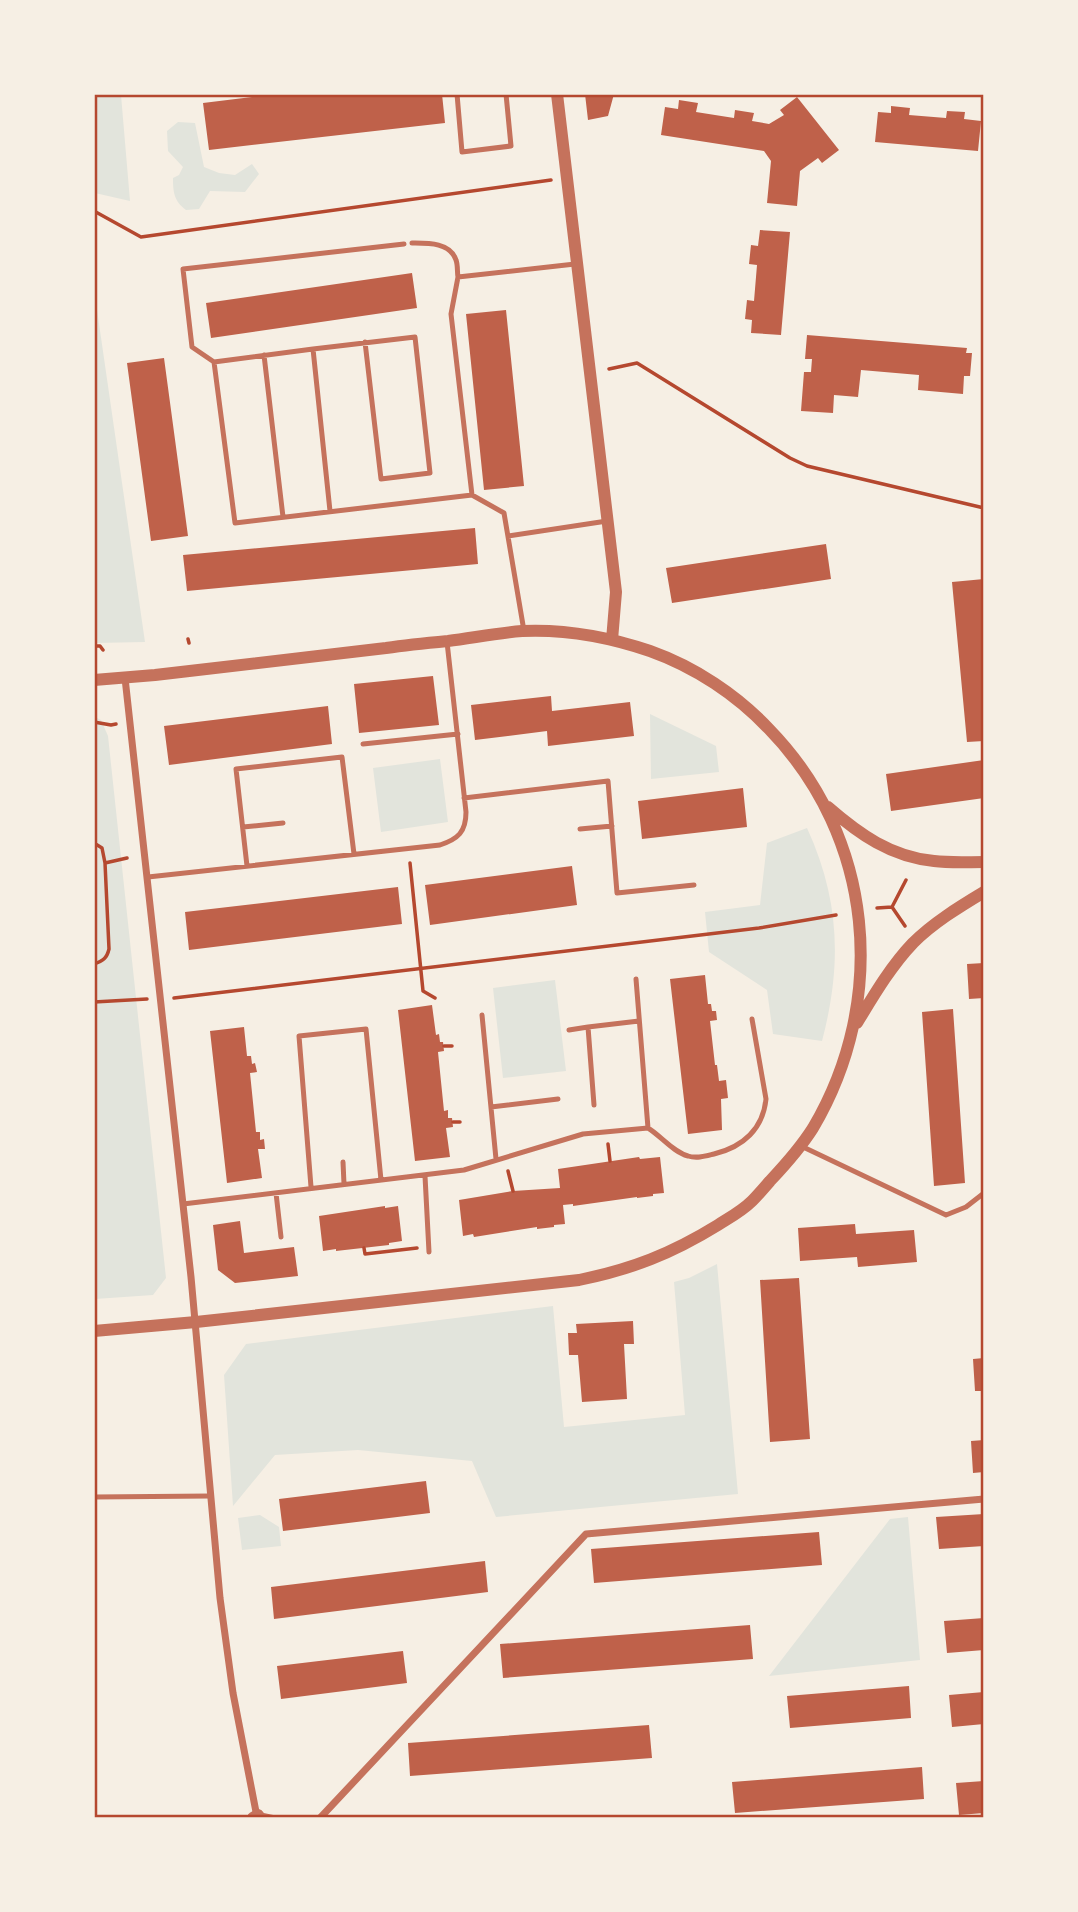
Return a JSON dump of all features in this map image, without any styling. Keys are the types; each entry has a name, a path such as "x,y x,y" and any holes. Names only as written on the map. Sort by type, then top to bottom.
{"street":[{"path":"557,94 617,592 612,640"},
{"path":"94,680 524,631 587,635 655,653 703,676 743,704 796,760 823,803 850,870 858,903 861,979 853,1029 837,1079 801,1146 751,1202 675,1250 619,1271 579,1280 94,1331"},
{"path":"125,678 196,1322 220,1598 233,1693 257,1817"},
{"path":"823,803 869,840 888,850 924,860 984,862"},
{"path":"853,1029 889,973 913,943 944,918 984,892"},
{"path":"320,1818 586,1534 984,1499"}],"lane":[{"path":"457,94 462,152 511,146 506,94"},
{"path":"412,243 431,243 446,248 456,258 458,277 451,314 472,495"},
{"path":"365,342 381,479 430,473 415,337 365,342 214,362 192,347 183,269 404,244"},
{"path":"458,277 577,264"},
{"path":"313,349 330,511"},
{"path":"264,355 283,517"},
{"path":"214,362 235,523 472,495 504,513 524,631"},
{"path":"508,536 607,521"},
{"path":"148,877 440,845 460,835 466,824 447,641"},
{"path":"363,744 458,734"},
{"path":"247,866 236,769 342,757 354,854"},
{"path":"464,798 608,781 617,893 694,886"},
{"path":"243,827 283,823"},
{"path":"580,829 612,826"},
{"path":"636,979 648,1128"},
{"path":"482,1015 496,1159"},
{"path":"183,1204 464,1170 583,1134 648,1128 679,1152 695,1158 723,1152 749,1137 762,1118 765,1099 752,1019"},
{"path":"569,1030 639,1021"},
{"path":"588,1027 594,1105"},
{"path":"311,1187 299,1035 366,1029 381,1180"},
{"path":"491,1107 558,1099"},
{"path":"801,1146 946,1215 966,1208 984,1193"},
{"path":"343,1162 344,1184"},
{"path":"425,1176 429,1252"},
{"path":"276,1193 281,1237"},
{"path":"94,1497 210,1496"},
{"path":"257,1817 275,1818"}],"path":[{"path":"94,211 141,237 554,180"},
{"path":"609,369 637,363 807,466 984,508"},
{"path":"94,646 100,646 103,650"},
{"path":"94,722 116,724"},
{"path":"94,843 102,848 105,863 109,949 103,961 94,964"},
{"path":"105,863 127,858"},
{"path":"410,863 423,991 435,998"},
{"path":"892,907 906,880"},
{"path":"877,908 892,907"},
{"path":"892,907 905,926"},
{"path":"174,998 759,928 836,915"},
{"path":"94,1002 142,1000"},
{"path":"444,1046 452,1046"},
{"path":"453,1122 460,1122"},
{"path":"608,1144 610,1161"},
{"path":"508,1169 513,1191"},
{"path":"364,1248 365,1254 417,1248"}],"shaded area":[{"path":"95,94 121,95 130,201 95,193"},
{"path":"178,122 195,123 204,167 235,175 252,164 259,174 245,192 210,191 199,209 186,210 182,207 175,196 173,178 179,175 183,167 168,151 167,131"},
{"path":"95,296 145,642 95,643"},
{"path":"650,714 716,746 719,772 651,779"},
{"path":"95,717 101,720 108,736 166,1278 153,1295 95,1299"},
{"path":"440,759 448,822 381,832 373,768"},
{"path":"807,828 826,881 834,933 833,986 822,1041 773,1034 767,990 709,952 705,912 760,905 767,843"},
{"path":"555,980 566,1071 503,1078 493,988"},
{"path":"717,1264 738,1494 496,1517 472,1461 358,1450 275,1455 233,1506 224,1375 246,1344 553,1306 564,1427 685,1415 674,1282 689,1278"},
{"path":"260,1515 279,1527 281,1546 242,1550 238,1518"},
{"path":"908,1517 920,1660 769,1676 890,1519"}],"building":[{"path":"275,94 442,94 445,123 209,150 203,103"},
{"path":"585,94 614,94 608,116 588,120"},
{"path":"797,97 839,150 822,163 818,158 800,171 797,206 767,203 771,161 764,151 661,135 665,107 678,109 679,100 698,103 696,112 734,118 735,110 754,113 752,121 769,124 784,115 780,110"},
{"path":"891,106 910,108 909,115 946,118 947,111 965,112 964,119 981,121 978,151 875,142 878,112 891,113"},
{"path":"760,230 790,232 781,335 751,333 752,320 745,319 747,300 754,301 757,265 749,264 751,245 758,246"},
{"path":"412,273 417,308 211,338 206,303"},
{"path":"506,310 524,486 484,490 466,314"},
{"path":"807,335 967,348 966,353 972,353 970,376 964,376 963,394 918,390 919,375 861,370 858,397 834,395 833,413 801,411 804,372 811,372 812,359 805,359"},
{"path":"164,358 188,536 151,541 127,363"},
{"path":"475,528 478,564 187,591 183,555"},
{"path":"826,544 831,579 672,603 666,568"},
{"path":"984,579 984,741 967,742 952,582"},
{"path":"433,676 439,725 359,733 354,684"},
{"path":"551,696 552,711 630,702 634,736 548,746 547,731 475,740 471,705"},
{"path":"328,706 332,744 169,765 164,726"},
{"path":"984,760 984,798 891,811 886,774"},
{"path":"743,788 747,827 642,839 638,801"},
{"path":"572,866 577,905 430,925 425,885"},
{"path":"398,887 402,924 189,950 185,912"},
{"path":"984,963 984,998 969,999 967,964"},
{"path":"705,975 708,1004 711,1004 712,1011 716,1011 717,1020 710,1021 715,1065 719,1081 726,1080 728,1098 721,1099 722,1130 688,1134 670,979"},
{"path":"432,1005 436,1035 439,1034 440,1042 443,1042 444,1051 438,1052 444,1111 448,1110 448,1118 452,1118 453,1127 446,1128 450,1157 415,1161 398,1010"},
{"path":"953,1009 965,1183 934,1186 922,1012"},
{"path":"244,1027 247,1056 251,1056 257,1072 250,1073 256,1132 260,1132 260,1140 264,1139 265,1149 258,1149 262,1178 227,1183 210,1031"},
{"path":"639,1157 660,1157 664,1193 573,1206 563,1205 565,1224 554,1227 463,1236 459,1200 513,1191 560,1188 558,1169"},
{"path":"398,1206 402,1241 389,1245 323,1251 319,1216"},
{"path":"240,1221 244,1253 294,1247 298,1276 235,1283 218,1270 213,1225"},
{"path":"855,1224 856,1234 914,1230 917,1262 858,1267 857,1257 800,1261 798,1228"},
{"path":"799,1278 810,1439 770,1442 760,1280"},
{"path":"633,1321 634,1344 624,1344 627,1399 582,1402 578,1355 569,1355 568,1333 577,1333 576,1324"},
{"path":"984,1358 984,1391 975,1391 973,1359"},
{"path":"984,1440 984,1472 973,1473 971,1441"},
{"path":"426,1481 430,1513 283,1531 279,1499"},
{"path":"984,1514 984,1546 939,1549 936,1517"},
{"path":"819,1532 822,1565 594,1583 591,1549"},
{"path":"485,1561 488,1592 274,1619 271,1587"},
{"path":"984,1618 984,1650 947,1653 944,1621"},
{"path":"750,1625 753,1659 503,1678 500,1644"},
{"path":"403,1651 407,1683 281,1699 277,1666"},
{"path":"909,1686 911,1718 790,1728 787,1696"},
{"path":"984,1692 984,1724 952,1727 949,1695"},
{"path":"649,1725 652,1758 410,1776 408,1743"},
{"path":"922,1767 924,1799 735,1813 732,1782"},
{"path":"984,1781 984,1813 959,1815 956,1783"}]}
